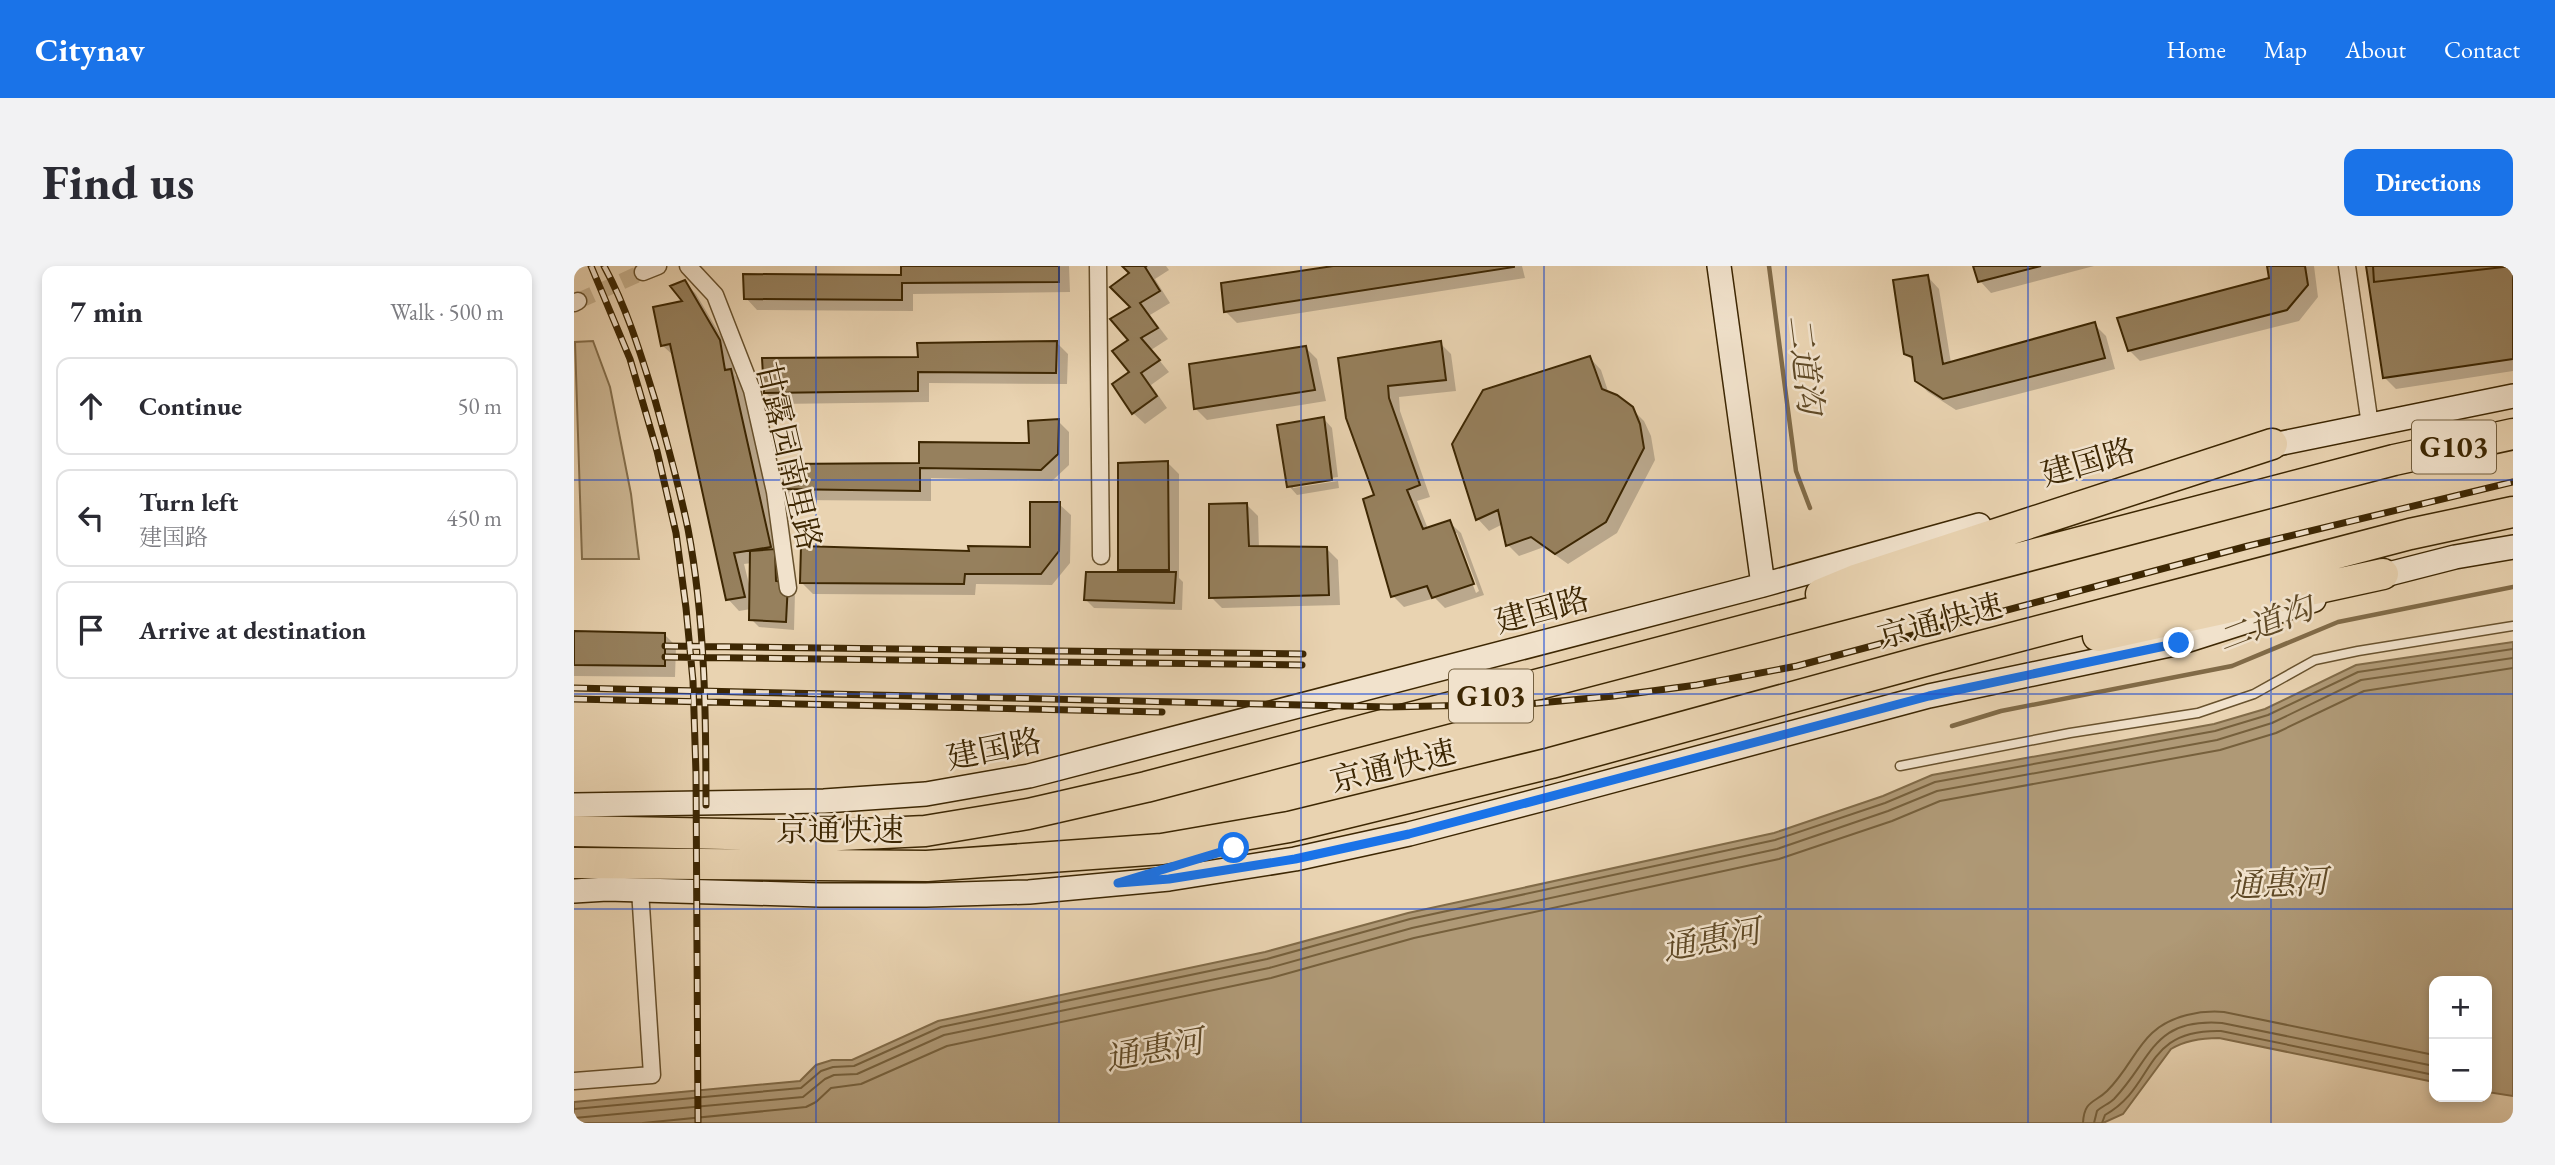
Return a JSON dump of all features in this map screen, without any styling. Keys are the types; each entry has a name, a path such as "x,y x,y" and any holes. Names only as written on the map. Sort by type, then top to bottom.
{"highway":[{"name":"京通快速","path":"574,831 820,836 925,831 1028,814 1146,787 2394,460 2513,435"},
{"path":"1710,639 1855,580 2272,444"},
{"name":"京通快速","path":"574,863 928,866 1162,849 1289,827 1551,763 1928,660 2410,534 2513,512"},
{"path":"1928,660 2092,637 2383,574"}],"main road":[{"path":"1719,266 1770,583"},
{"path":"1735,266 1770,583"},
{"name":"建国路","path":"574,805 824,801 926,794 1029,776 1770,583 2272,444 2513,396"},
{"path":"574,891 926,895 1029,892 1169,879 1295,859 1409,834 1929,696 2179,643 2283,611 2383,574 2513,547"},
{"path":"1118,883 1234,848 1289,827"}],"street":[{"name":"甘露园南里路","path":"688,266 715,295 752,390 775,492 788,588"},
{"path":"1098,266 1101,556"},
{"path":"2347,266 2370,425"},
{"path":"574,1081 652,1075 640,890"}],"lane":[{"path":"1900,766 2070,733 2198,713 2254,694 2315,660 2513,626"}],"shaded area":[{"path":"593,341 610,387 631,494 639,559 582,559 575,342"}],"water":[{"name":"通惠河","path":"2513,642 2513,1096 2492,1093 2492,976 2429,976 2429,1081 2219,1038 2200,1039 2171,1049 2123,1114 2103,1123 574,1123 574,1102 800,1081 816,1065 832,1060 852,1060 938,1021 1265,952 1408,913 1774,833 1883,796 1932,775 2214,724 2265,709 2356,665"}],"building":[{"path":"901,266 1059,266 1059,282 902,283 902,300 744,299 743,274 901,275"},
{"path":"1122,266 1147,266 1145,267 1160,291 1140,303 1158,328 1141,338 1160,360 1141,373 1157,396 1132,414 1112,384 1129,372 1112,351 1128,340 1110,319 1130,307 1110,287 1129,273"},
{"path":"1333,266 1514,267 1224,312 1221,283"},
{"path":"1973,266 2041,266 1978,282"},
{"path":"2267,266 2305,266 2308,285 2287,310 2128,351 2117,318 2269,278"},
{"path":"2366,266 2513,266 2513,359 2383,378"},
{"path":"2373,266 2512,266 2374,282"},
{"path":"1928,275 1943,364 2095,322 2105,358 1943,399 1915,381 1912,357 1904,354 1893,280"},
{"path":"685,280 720,340 725,370 731,369 771,547 734,553 745,597 726,600 670,344 661,346 653,307 682,301 670,286"},
{"path":"1057,341 1056,373 918,372 918,391 764,393 762,358 918,357 917,343"},
{"path":"1441,341 1446,380 1388,386 1389,398 1420,485 1407,490 1423,529 1450,520 1474,584 1432,598 1427,586 1391,597 1363,499 1374,495 1346,418 1338,358"},
{"path":"1306,346 1315,390 1194,409 1189,364"},
{"path":"1590,356 1602,389 1617,395 1633,407 1640,424 1644,448 1606,522 1555,554 1531,537 1506,546 1498,510 1476,520 1452,444 1483,390"},
{"path":"1324,417 1332,480 1287,487 1277,425"},
{"path":"1059,419 1058,454 1041,470 920,468 920,491 781,489 782,464 919,463 919,442 1029,443 1028,421"},
{"path":"1168,461 1169,570 1118,570 1118,463"},
{"path":"1030,502 1060,502 1059,551 1041,574 965,574 964,584 800,583 801,546 969,551 968,546 1030,547"},
{"path":"1247,503 1249,546 1327,547 1329,595 1209,598 1209,504"},
{"path":"775,549 776,581 788,583 786,622 749,620 750,551"},
{"path":"1086,572 1176,572 1174,603 1084,600"},
{"path":"574,631 665,633 665,666 574,665"}],"waterway":[{"name":"二道沟","path":"1769,266 1796,471 1810,508"},
{"name":"二道沟","path":"1952,726 2001,711 2232,666 2338,622 2513,587"}],"tunnel":[{"path":"578,301 643,272"}],"railway":[{"path":"591,266 630,359 657,451 676,533 686,608 693,681 696,774 698,1123"},
{"path":"604,266 627,315 655,400 688,529 701,632 706,805"},
{"path":"574,688 1388,707 1528,704 1614,696 1697,685 1797,666 2248,546 2513,482"},
{"path":"665,646 1303,654"},
{"path":"665,657 1302,665"},
{"path":"574,699 1162,712"}],"route":[{"path":"1234,848 1118,883 1169,879 1295,859 1409,834 1929,696 2179,643"}]}
